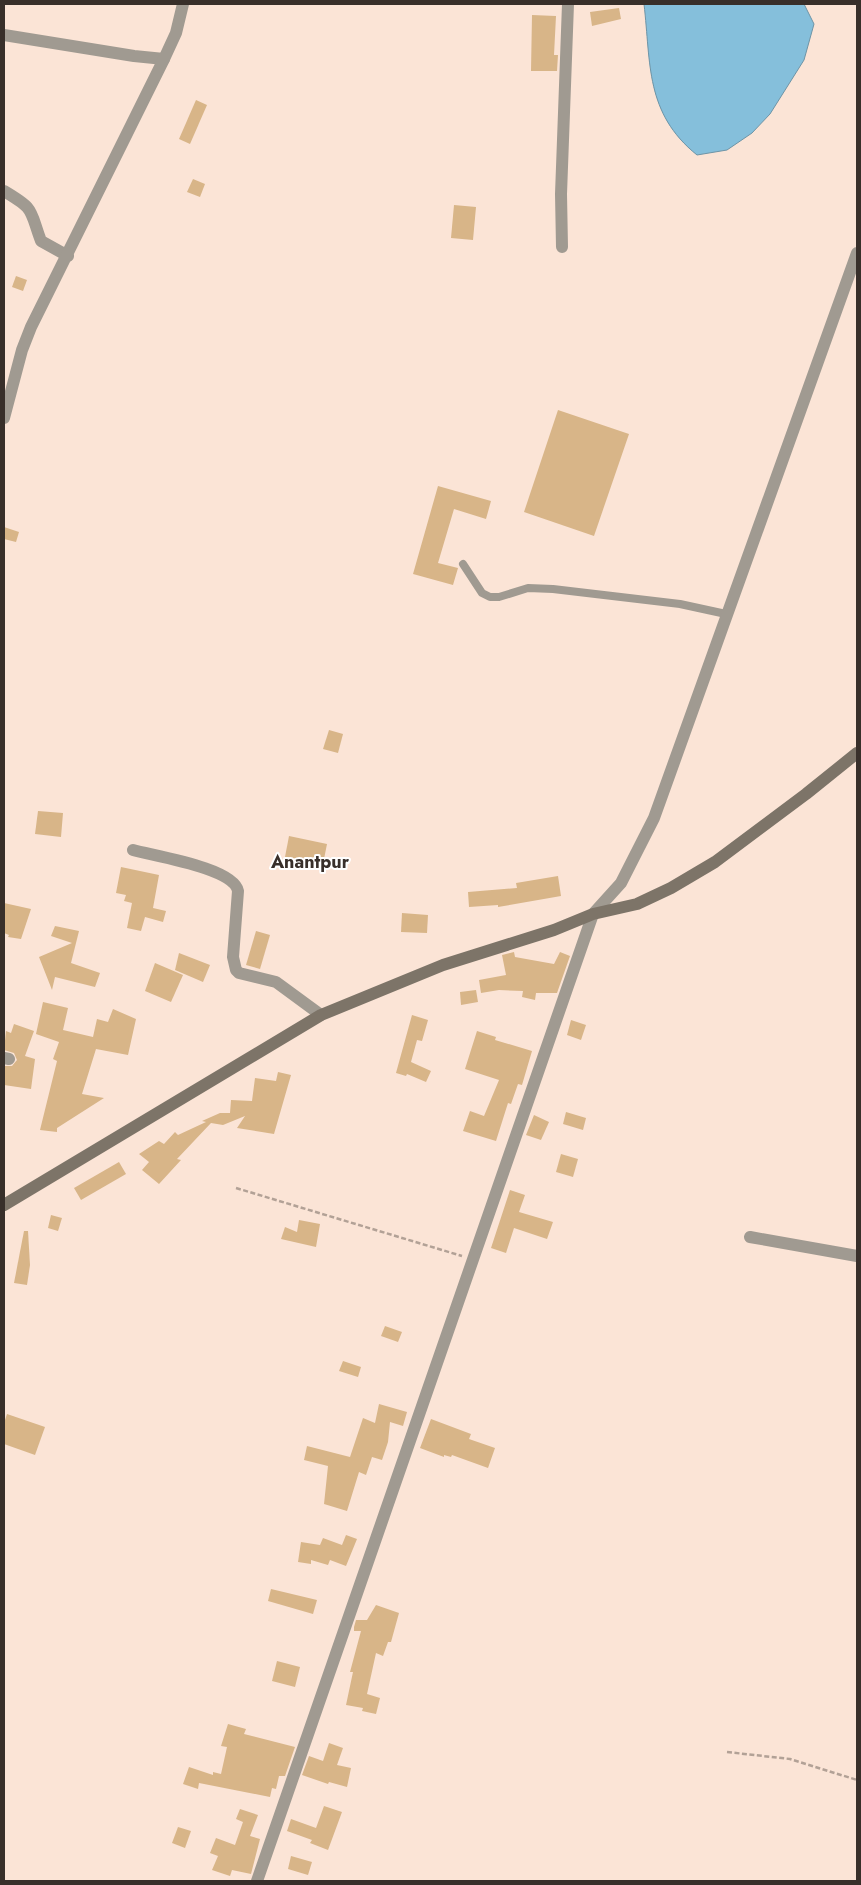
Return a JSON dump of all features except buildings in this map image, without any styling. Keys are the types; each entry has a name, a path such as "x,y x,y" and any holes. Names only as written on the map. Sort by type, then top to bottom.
{"street":[{"path":"4,418 22,350 46,296 68,256 76,233 164,59 176,32 183,4"},
{"path":"562,247 561,194 568,4"},
{"path":"4,35 164,59"},
{"path":"4,191 25,204 32,211 41,241 68,256"},
{"path":"257,1881 593,914 621,883 654,818 857,253"},
{"path":"4,1205 320,1015 443,965 554,930 593,914 637,904 671,888 715,862 857,753"},
{"path":"133,850 215,872 234,881 238,891 233,957 236,970 239,973 276,982 320,1015"},
{"path":"750,1237 857,1256"}],"lane":[{"path":"463,564 482,593 490,597 499,597 528,588 553,589 680,604 726,614"}],"path":[{"path":"236,1188 473,1260"},
{"path":"727,1752 790,1759 857,1780"}],"water":[{"path":"644,4 804,4 814,24 804,60 770,114 752,133 727,150 697,155 680,139 659,105 650,67"}],"district":[{"name":"Anantpur","path":"310,862"}]}
